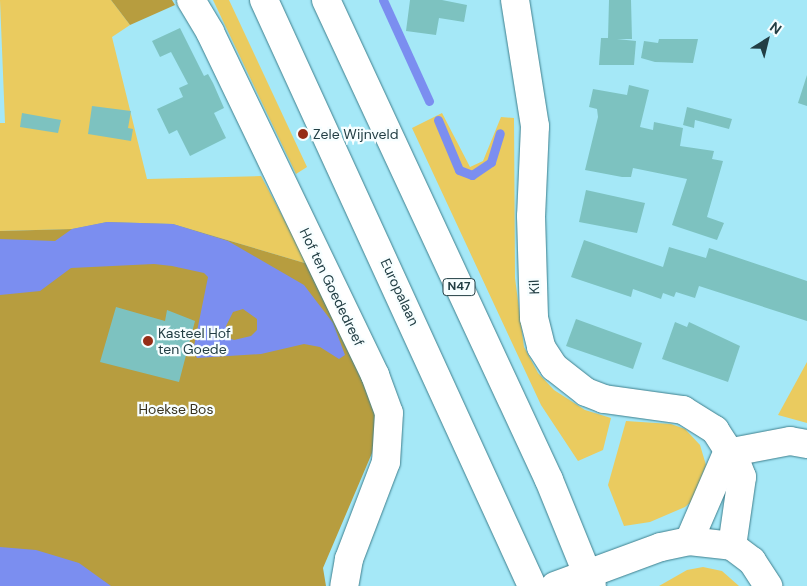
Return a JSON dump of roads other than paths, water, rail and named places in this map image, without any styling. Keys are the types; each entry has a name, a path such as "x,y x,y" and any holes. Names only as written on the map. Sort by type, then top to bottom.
{"main road":[{"name":"Hof ten Goededreef","path":"191,0 210,32 375,375 389,413 386,462 349,559 344,586"},
{"name":"Europalaan","path":"264,0 532,586"},
{"name":"N47","path":"326,0 549,480 590,580"},
{"name":"Kil","path":"515,0 535,126 532,253 534,318 541,347 554,367 586,392 604,399 683,410 715,430 727,453 737,464 742,477 732,546"},
{"path":"689,540 727,453 790,441 807,444"},
{"path":"556,586 590,580 661,547 689,540 732,546 752,561 768,586"}],"water":[{"path":"107,222 173,224 228,241 304,285 333,323 345,355 339,359 320,347 304,344 261,354 197,358 193,351 208,277 204,273 172,266 154,264 71,268 40,291 0,295 0,239 55,241 72,229","holes":["243,309 257,319 257,330 251,336 234,340 227,337 226,326 233,312"]},
{"path":"0,547 36,550 79,563 111,586 0,586"}],"waterway":[{"path":"383,0 429,101"},
{"path":"438,120 459,170 472,175 491,162 500,133"}],"place":[{"name":"Zele Wijnveld","path":"303,134"},
{"name":"Kasteel Hof ten Goede","path":"148,341"}],"park label":[{"name":"Hoekse Bos","path":"176,409"}]}
